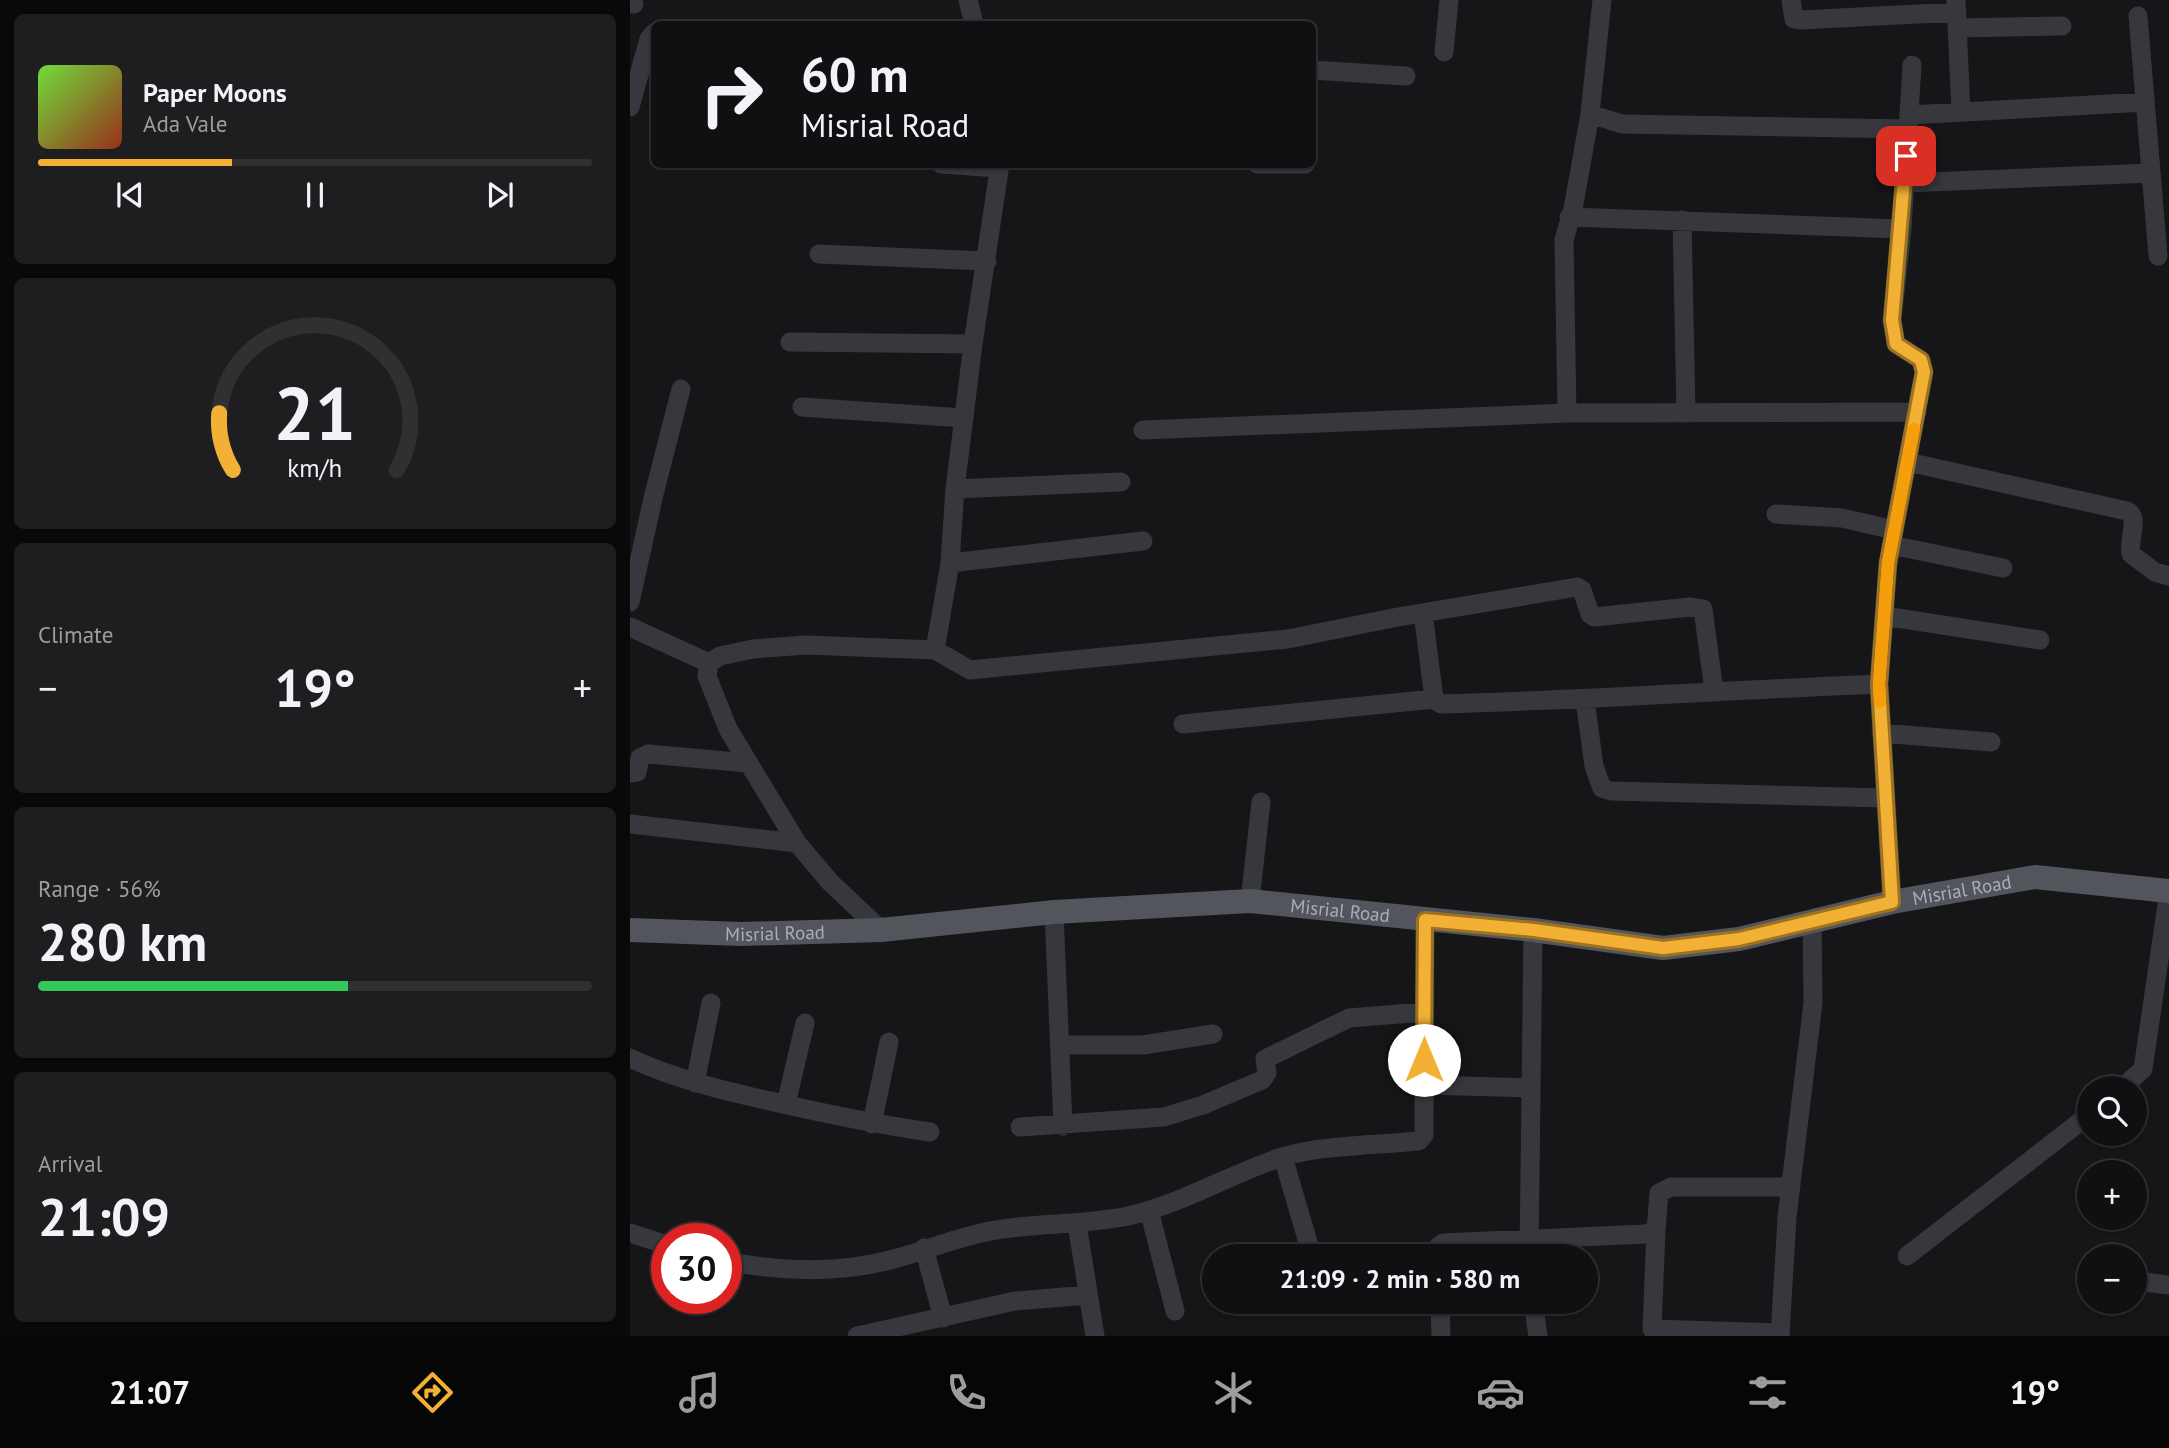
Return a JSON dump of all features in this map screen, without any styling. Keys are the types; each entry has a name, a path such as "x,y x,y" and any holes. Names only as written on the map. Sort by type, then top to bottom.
{"main road":[{"name":"Misrial Road","path":"630,930 741,934 881,930 1054,912 1250,901 1534,930 1663,948 1739,939 1892,902 2035,877 2169,891"}],"street":[{"path":"968,0 973,21"},
{"path":"1444,52 1449,0"},
{"path":"1567,413 1564,240 1573,209 1590,114 1602,0"},
{"path":"1791,0 1794,19 1800,20 1956,14 2062,26"},
{"path":"1956,14 1961,112"},
{"path":"2138,16 2158,256"},
{"path":"630,107 651,37"},
{"path":"1892,902 1879,684 1888,563 1924,366 1921,360 1896,344 1892,320 1902,229 1912,65"},
{"path":"1316,70 1406,76"},
{"path":"1590,114 1622,124 1908,122 1961,112 2145,102"},
{"path":"935,650 950,563 955,489 999,168"},
{"path":"1905,183 2151,173"},
{"path":"1569,217 1902,229"},
{"path":"1682,220 1686,412"},
{"path":"819,254 987,261"},
{"path":"790,342 973,344"},
{"path":"630,602 681,389"},
{"path":"802,407 964,418"},
{"path":"1143,430 1567,413 1917,412"},
{"path":"1908,462 2132,513 2134,517 2129,544 2132,554 2155,572 2169,576"},
{"path":"955,489 1121,482"},
{"path":"1776,514 1842,518 1893,538 2003,568"},
{"path":"950,563 1143,541"},
{"path":"881,930 830,882 797,843 728,729 707,676 709,663 720,656 753,649 806,645 935,650 970,670 1288,639 1577,587 1582,590 1590,614 1594,617 1700,608 1705,611 1714,691"},
{"path":"1423,613 1434,699"},
{"path":"1884,616 2040,640"},
{"path":"630,627 709,663"},
{"path":"1183,724 1434,699 1441,704 1585,700 1879,684"},
{"path":"1585,700 1594,766 1602,788 1611,792 1884,798"},
{"path":"1881,733 1991,742"},
{"path":"630,773 637,772 640,758 648,754 748,763"},
{"path":"1250,901 1261,802"},
{"path":"630,824 797,843"},
{"path":"2135,1076 2143,1069 2169,891"},
{"path":"1054,912 1063,1126"},
{"path":"742,1264 809,1270 850,1268 895,1259 924,1248 998,1230 1077,1224 1149,1210 1283,1157 1330,1149 1419,1142 1424,1135 1425,920"},
{"path":"1791,1187 1671,1187 1659,1193 1652,1333 1780,1334 1791,1187 1813,1003 1812,920"},
{"path":"1528,1244 1534,930"},
{"path":"695,1083 711,1003"},
{"path":"1020,1127 1164,1117 1203,1105 1262,1080 1267,1073 1265,1059 1349,1018 1424,1012"},
{"path":"786,1104 805,1023"},
{"path":"1060,1045 1143,1045 1213,1034"},
{"path":"872,1124 889,1042"},
{"path":"630,1058 695,1083 872,1124 930,1132"},
{"path":"1424,1084 1531,1088"},
{"path":"1906,1256 2077,1124"},
{"path":"1283,1157 1308,1244"},
{"path":"1149,1210 1175,1311"},
{"path":"1077,1224 1095,1336"},
{"path":"1558,1244 1637,1236 1656,1230"},
{"path":"630,1233 651,1240"},
{"path":"1442,1244 1464,1244"},
{"path":"924,1248 943,1318"},
{"path":"2147,1282 2169,1284"},
{"path":"857,1336 1015,1301 1088,1295"},
{"path":"1440,1314 1441,1336"},
{"path":"1535,1314 1538,1336"}],"slow traffic":[{"path":"1880,702 1888,563 1914,429"}],"route":[{"path":"1424,1060 1425,920 1534,930 1663,948 1739,939 1892,902 1879,684 1888,563 1924,372 1921,360 1896,344 1892,320 1902,229 1906,156"}]}
